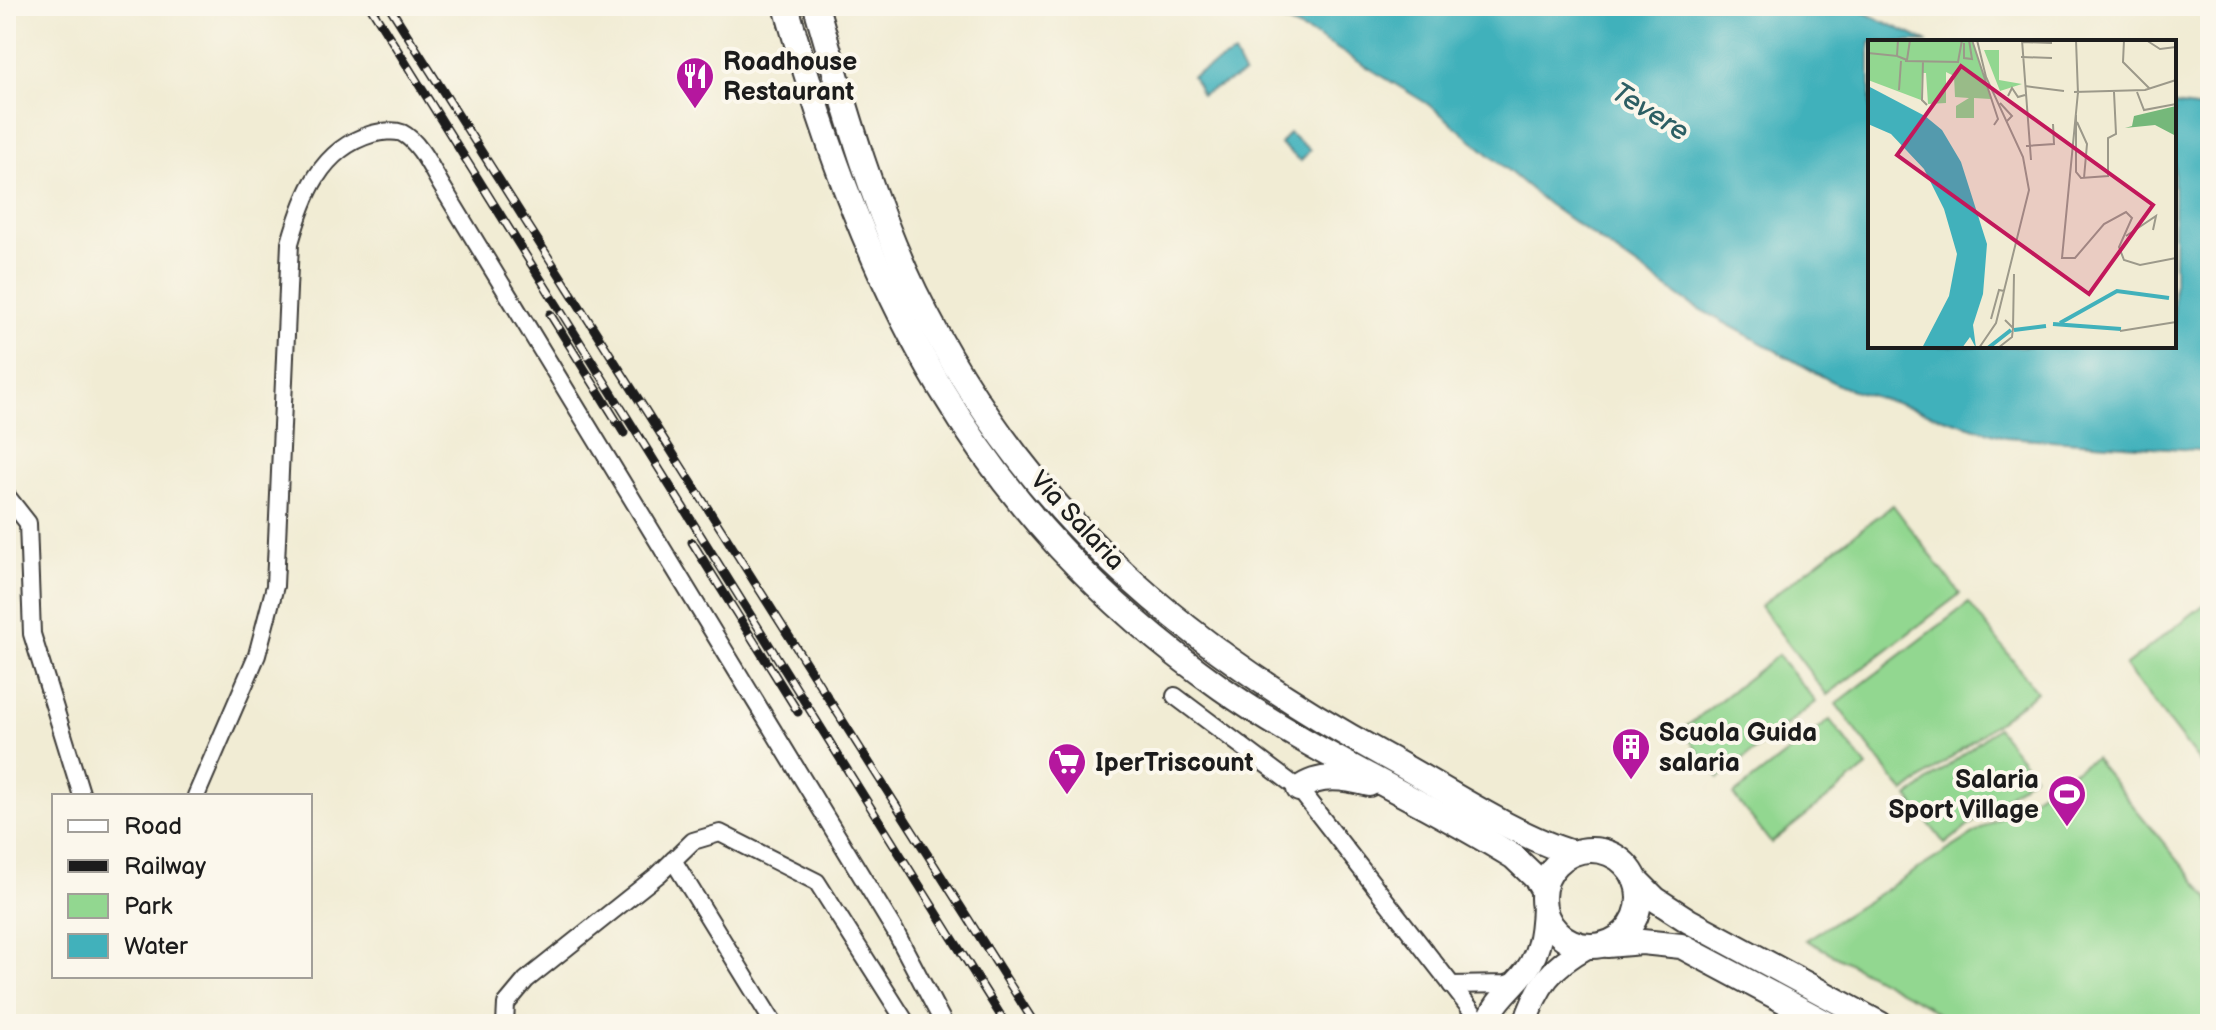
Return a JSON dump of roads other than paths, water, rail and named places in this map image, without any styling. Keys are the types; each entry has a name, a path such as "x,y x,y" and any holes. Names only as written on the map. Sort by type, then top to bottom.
{"main road":[{"name":"Via Salaria","path":"786,6 842,187 877,272 921,358 991,465 1086,574 1181,658 1292,734 1514,857 1536,878 1543,899"},
{"name":"Via Salaria","path":"816,6 868,179 914,290 979,404 1062,511 1164,611 1252,678 1329,725 1522,830 1573,853"},
{"path":"1299,789 1307,782 1330,778 1399,792"},
{"path":"1828,1024 1681,946 1642,942 1596,946 1557,933 1543,899 1548,875 1560,861 1573,853 1604,851 1620,858 1655,899 1689,921 1880,1024"},
{"path":"1596,946 1620,937 1632,925 1639,908 1640,891 1635,879"}],"street":[{"path":"197,794 257,655 275,586 290,243 301,204 317,172 339,152 360,138 380,132 401,132 413,143 443,188 895,931 944,1024"},
{"path":"6,495 28,523 32,634 81,794"},
{"path":"1175,696 1299,789 1484,1024 1503,993 1520,979 1537,953 1543,899"},
{"path":"505,1024 506,1004 526,980 693,841 720,833 811,877 831,899 907,1024"},
{"path":"673,860 774,1024"},
{"path":"1525,1024 1545,978 1558,963 1596,946"},
{"path":"1451,985 1506,984 1520,979"}],"water":[{"name":"Tevere","path":"1249,6 1850,6 1924,40 1868,40 1868,348 2176,348 2176,105 2210,110 2210,451 2005,437 1840,386 1690,304 1548,204 1431,106 1316,36"},
{"path":"1234,54 1244,74 1202,95 1192,76"},
{"path":"1289,133 1310,150 1301,161 1280,144"}],"railway":[{"path":"370,6 1006,1024"},
{"path":"389,6 1035,1024"},
{"path":"550,314 624,433"},
{"path":"692,542 798,712"}],"place":[{"name":"Roadhouse Restaurant","path":"695,110"},
{"name":"Scuola Guida salaria","path":"1631,781"},
{"name":"IperTriscount","path":"1067,796"},
{"name":"Salaria Sport Village","path":"2067,828"}]}
